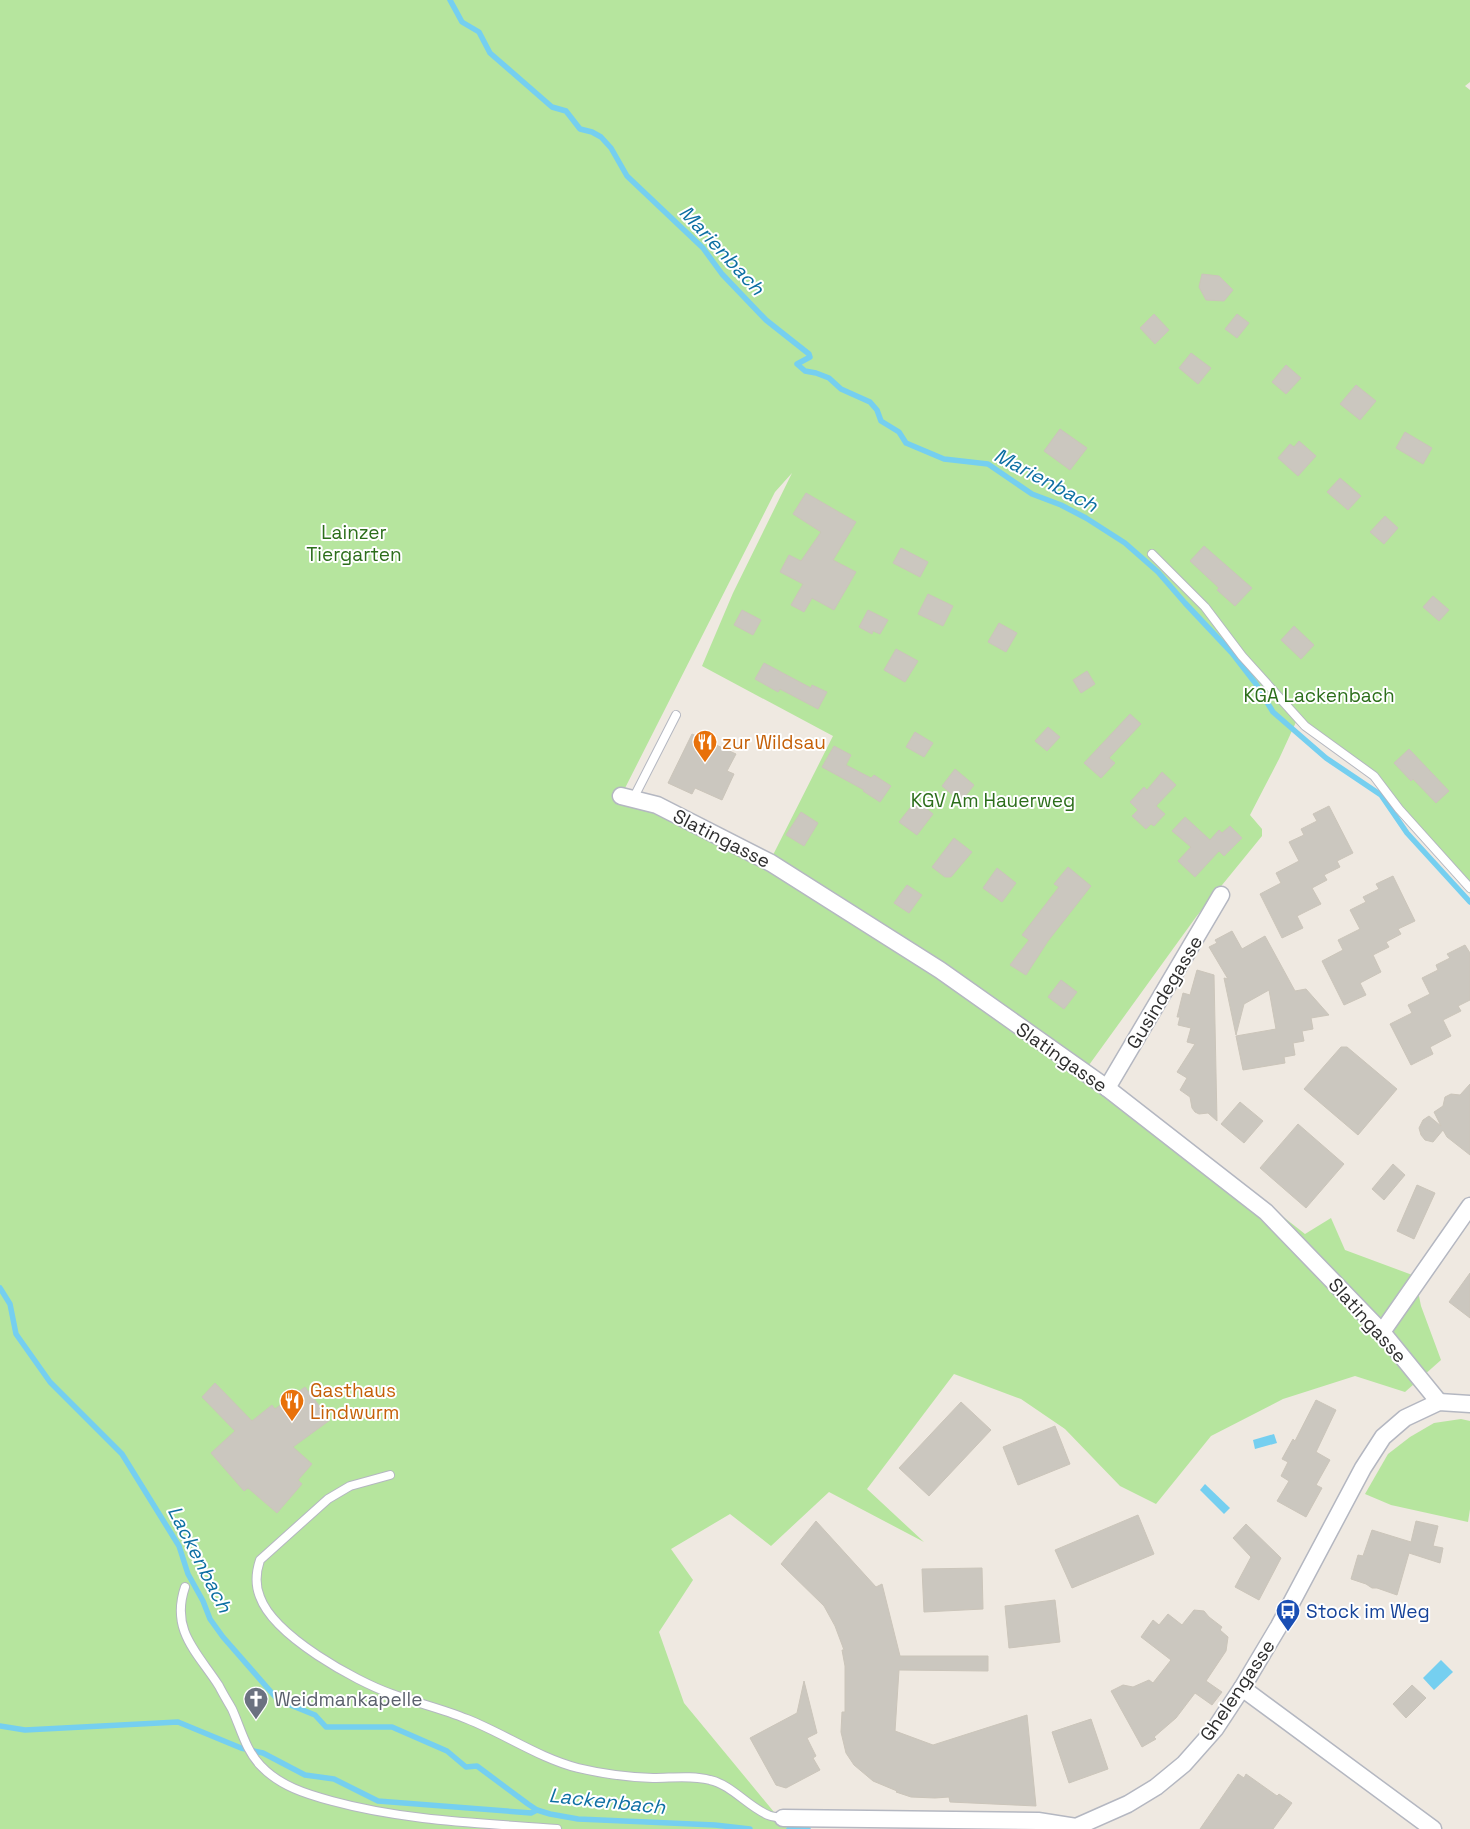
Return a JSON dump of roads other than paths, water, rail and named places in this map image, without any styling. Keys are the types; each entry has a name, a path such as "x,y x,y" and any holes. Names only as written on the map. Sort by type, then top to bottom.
{"street":[{"name":"Slatingasse","path":"627,798 657,805 772,862 940,970 1106,1088 1266,1212 1382,1332 1440,1402"},
{"name":"Gusindegasse","path":"1106,1088 1220,896"},
{"path":"1382,1332 1470,1206"},
{"name":"Ghelengasse","path":"783,1818 827,1824 1038,1821 1076,1828 1128,1804 1156,1787 1184,1764 1214,1730 1279,1626 1363,1468 1383,1437 1406,1418 1440,1402 1470,1404"},
{"path":"1242,1688 1433,1829"}],"lane":[{"path":"1152,554 1206,607 1242,656 1305,726 1374,776 1399,809 1470,888"},
{"path":"627,798 676,715"},
{"path":"390,1474 350,1486 328,1499 260,1560 257,1570 257,1585 260,1598 274,1620 284,1630 313,1652 357,1680 391,1694 467,1718 560,1762 577,1768 614,1775 710,1780 727,1787 768,1815 783,1818"},
{"path":"185,1588 180,1602 180,1617 186,1635 197,1656 218,1685 231,1708 252,1757 270,1775 288,1786 308,1794 400,1816 557,1829"}],"water":[{"path":"1274,1434 1277,1443 1255,1449 1253,1440"},
{"path":"1205,1484 1230,1508 1224,1514 1200,1490"},
{"path":"1441,1660 1453,1672 1434,1690 1423,1678"}],"waterway":[{"name":"Marienbach","path":"450,0 462,22 479,32 490,53 552,107 566,111 580,129 601,137 611,148 627,176 703,248 722,274 766,320 809,354 810,357 797,364 805,371 829,378 841,389 870,402 877,410 881,421 899,432 906,443 944,459 988,464 1032,494 1061,505 1086,518 1125,543 1158,572 1232,653 1256,684 1273,712 1326,758 1381,795 1407,833 1470,902"},
{"name":"Lackenbach","path":"0,1288 10,1304 16,1334 50,1382 122,1454 179,1546 188,1574 203,1601 210,1619 223,1637 278,1700 315,1715 326,1727 392,1727 447,1751 466,1767 477,1766 537,1810 550,1814 578,1819 715,1825 750,1829"},
{"path":"0,1726 25,1730 178,1722 241,1748 263,1753 305,1775 334,1779 378,1801 531,1813 537,1810"},
{"name":"Lackenbach","path":"789,1829 808,1829"}],"place":[{"name":"zur Wildsau","path":"705,763"},
{"name":"Gasthaus Lindwurm","path":"292,1422"},
{"name":"Stock im Weg","path":"1288,1632"},
{"name":"Weidmankapelle","path":"256,1720"}],"park label":[{"name":"Lainzer Tiergarten","path":"354,543"},
{"name":"KGA Lackenbach","path":"1319,695"},
{"name":"KGV Am Hauerweg","path":"993,800"}]}
